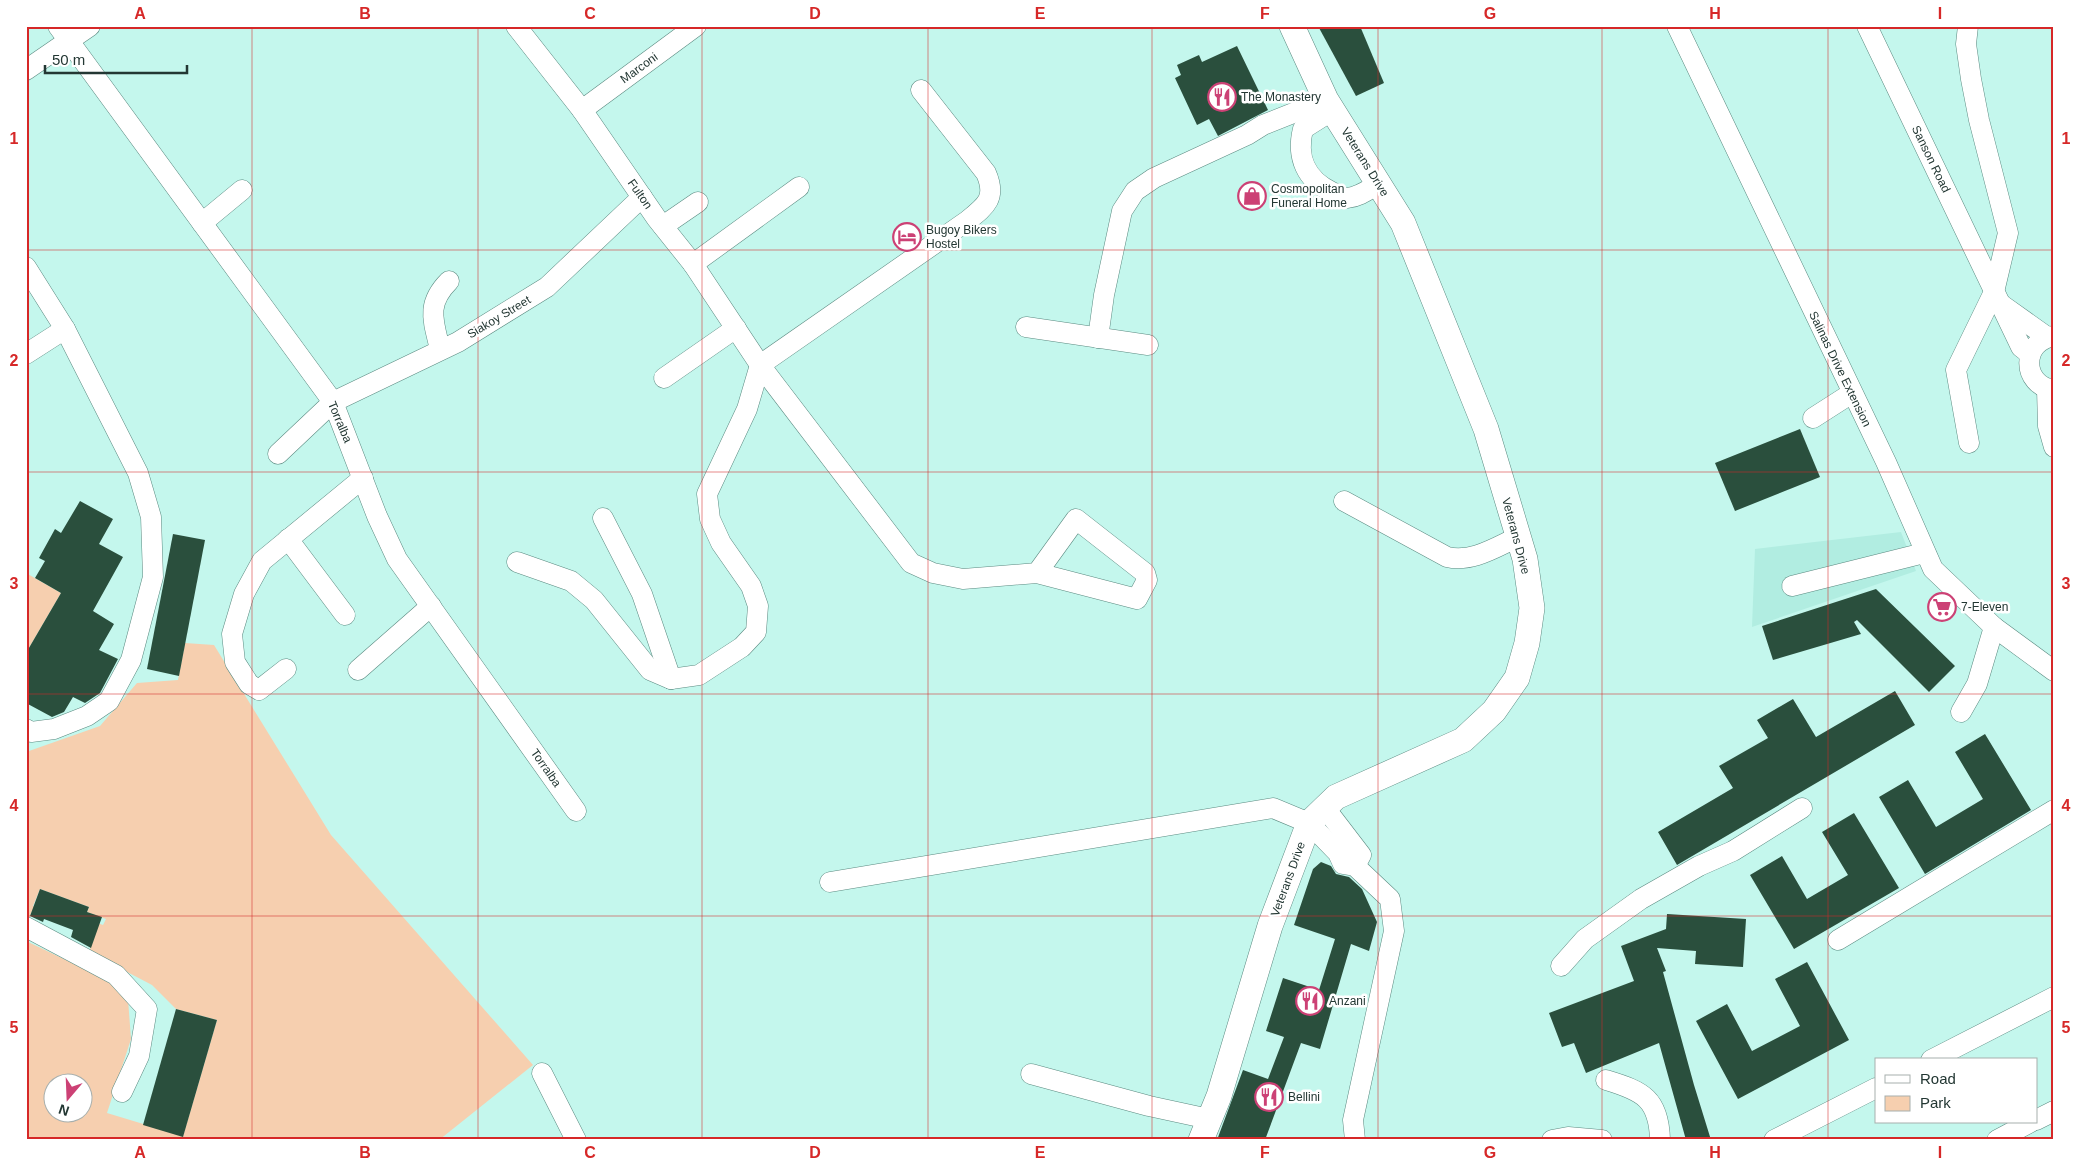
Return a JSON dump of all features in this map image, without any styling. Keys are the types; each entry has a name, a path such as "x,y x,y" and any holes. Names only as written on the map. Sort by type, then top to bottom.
{"main road":[{"name":"Veterans Drive","path":"1205,1129 1219,1096 1270,926 1317,816 1336,797 1463,740 1494,710 1517,678 1528,643 1532,608 1525,560 1486,430 1403,223 1329,105 1292,26"}],"street":[{"path":"26,70 63,34 90,26"},
{"name":"Fulton","path":"516,26 582,110 642,197 693,264 760,365 911,563 933,573 962,579 1037,573 1137,599 1148,580 1145,573 1076,518 1037,573"},
{"name":"Marconi","path":"582,110 696,26"},
{"name":"Salinas Drive Extension","path":"1677,26 1886,462 1924,553 1933,569 1994,627 2054,671"},
{"name":"Sanson Road","path":"1867,26 2021,347 2030,354"},
{"path":"1968,26 1966,44 1976,104 2008,233 1998,299 1956,370 1969,443"},
{"name":"Torralba","path":"63,34 333,402 397,559 576,811"},
{"path":"517,562 571,581 594,600 650,670 671,679 699,674 742,647 756,632 758,606 751,586 721,543 710,519 707,494 747,409 760,365 985,206 990,190 986,173 921,90"},
{"path":"1329,105 1303,129 1299,146 1305,168 1320,186 1344,198 1359,196 1378,184"},
{"path":"1098,338 1104,295 1122,211 1134,191 1154,178 1247,135 1262,125 1329,105"},
{"path":"693,264 799,187"},
{"path":"202,223 242,190"},
{"name":"Siakoy Street","path":"278,454 333,402 458,342 547,287 642,197"},
{"path":"663,226 698,202"},
{"path":"26,267 65,330 138,473 151,517 152,577 131,660 109,701 87,716 54,729 31,732 26,730"},
{"path":"440,349 432,309 438,292 450,281"},
{"path":"1998,299 2050,336 2034,346 2030,354 2029,371 2039,385 2050,390 2048,426 2054,447"},
{"path":"1026,327 1148,345"},
{"path":"664,378 736,328"},
{"path":"26,354 65,330"},
{"path":"1812,418 1852,393"},
{"path":"286,669 259,690 250,684 235,662 232,634 244,594 262,561 363,478"},
{"path":"1344,501 1447,557 1457,559 1475,556 1518,537"},
{"path":"603,518 642,594 671,679"},
{"path":"288,539 345,615"},
{"path":"1792,586 1924,553"},
{"path":"358,670 431,606"},
{"path":"1961,712 1977,684 1994,627"},
{"path":"830,882 1273,808 1317,816 1361,855 1355,866 1390,898 1394,931 1353,1120 1355,1140"},
{"path":"1561,966 1586,939 1640,899 1699,866 1733,851 1802,808"},
{"path":"1838,940 2054,810"},
{"path":"26,927 116,975 147,1009 139,1056 122,1092"},
{"path":"1935,1058 2054,997"},
{"path":"542,1073 576,1140"},
{"path":"1032,1074 1149,1106 1205,1129"},
{"path":"1606,1080 1630,1088 1647,1098 1659,1120 1660,1140"},
{"path":"1775,1140 1875,1089"},
{"path":"2038,1119 2054,1111"},
{"path":"1997,1140 2027,1124"},
{"path":"1552,1140 1568,1137 1602,1140"}],"shaded area":[{"path":"1901,532 1916,571 1752,627 1755,549"}],"green space":[{"path":"26,573 61,593 26,653"},
{"path":"185,643 214,645 331,835 533,1065 439,1140 26,1140 26,941 106,979 128,999 131,1039 107,1113 183,1136 217,1020 176,1009 152,985 89,952 95,935 89,933 84,918 103,925 106,919 87,912 89,907 40,889 33,906 41,909 39,914 32,911 29,918 26,917 26,750 29,751 100,726 137,683 178,680"}],"building":[{"path":"1318,26 1360,26 1384,83 1356,96"},
{"name":"The Monastery","path":"1237,46 1268,110 1218,136 1209,119 1197,125 1175,78 1181,75 1177,65 1199,55 1202,62"},
{"path":"1800,429 1820,477 1735,511 1715,463"},
{"path":"80,501 113,519 99,544 123,557 93,611 114,624 99,650 118,659 100,693 85,703 73,697 64,712 52,717 26,703 26,653 61,593 35,578 45,561 39,558 55,529 61,533"},
{"path":"173,534 205,540 179,676 147,669"},
{"path":"1876,589 1955,666 1929,692 1857,620 1854,622 1861,634 1773,660 1762,626"},
{"path":"1895,691 1915,725 1677,865 1658,832 1733,788 1719,766 1768,738 1757,720 1793,699 1816,737"},
{"path":"1985,734 2031,810 1925,874 1879,797 1908,780 1936,827 1983,799 1955,752"},
{"path":"1854,813 1899,888 1794,949 1750,875 1782,856 1807,899 1848,875 1822,832"},
{"path":"1321,862 1331,866 1336,874 1349,877 1362,889 1377,922 1369,951 1351,944 1320,1049 1301,1043 1265,1140 1217,1140 1243,1070 1268,1079 1284,1037 1266,1031 1283,978 1319,990 1335,939 1294,925 1313,869"},
{"path":"40,889 89,907 87,912 102,917 91,948 71,937 73,930 44,919 43,922 30,916"},
{"path":"1667,914 1746,919 1743,967 1695,964 1696,951 1657,948 1666,971 1663,972 1711,1140 1686,1140 1659,1043 1586,1073 1574,1043 1562,1047 1549,1013 1634,981 1621,946 1666,929"},
{"path":"1807,962 1849,1040 1738,1099 1696,1021 1727,1004 1752,1051 1800,1026 1775,979"},
{"path":"176,1009 217,1020 183,1137 143,1125"}],"place":[{"name":"The Monastery","path":"1222,97"},
{"name":"Cosmopolitan Funeral Home","path":"1252,196"},
{"name":"Bugoy Bikers Hostel","path":"907,237"},
{"name":"7-Eleven","path":"1942,607"},
{"name":"Anzani","path":"1310,1001"},
{"name":"Bellini","path":"1269,1097"}]}
